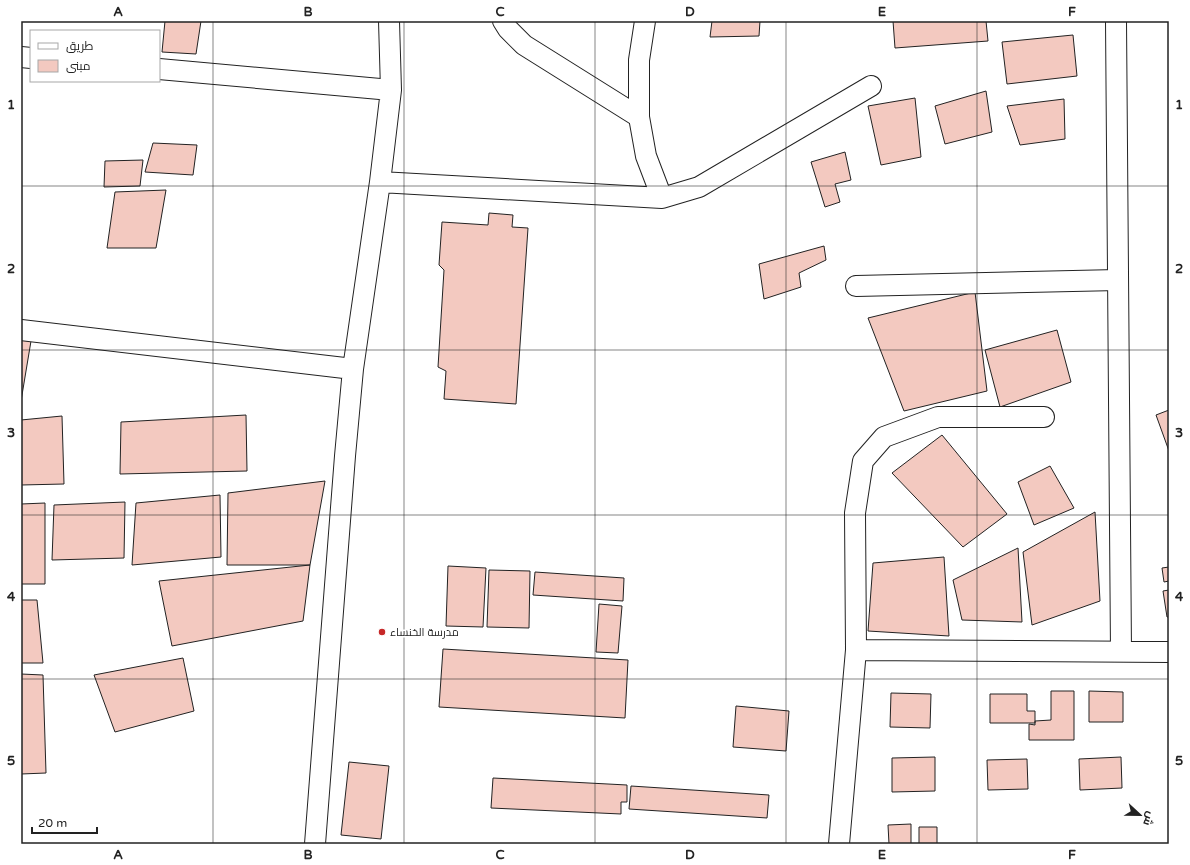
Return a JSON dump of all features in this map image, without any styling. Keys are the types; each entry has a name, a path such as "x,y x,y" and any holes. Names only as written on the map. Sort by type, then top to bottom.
{"street":[{"path":"315,844 353,369 380,182 391,90 389,21"},
{"path":"503,21 508,29 524,45 639,117"},
{"path":"645,21 639,60 639,117 646,156 662,198"},
{"path":"1116,21 1121,651"},
{"path":"160,69 391,90"},
{"path":"380,182 662,198 699,187 871,86"},
{"path":"856,286 1118,280"},
{"path":"21,330 353,369"},
{"path":"839,844 856,650 855,513 863,461 884,437 938,417 1044,417"},
{"path":"856,650 1169,652"}],"building":[{"path":"165,21 201,21 196,54 162,52"},
{"path":"712,21 760,21 759,36 710,37"},
{"path":"893,21 986,21 988,41 895,48"},
{"path":"1073,35 1077,76 1007,84 1002,42"},
{"path":"986,91 992,132 945,144 935,106"},
{"path":"915,98 921,157 881,165 868,106"},
{"path":"1064,99 1065,139 1020,145 1007,106"},
{"path":"153,143 197,145 193,175 145,172"},
{"path":"845,152 851,180 835,184 840,202 825,207 811,162"},
{"path":"143,160 140,186 104,187 105,161"},
{"path":"166,190 156,248 107,248 115,192"},
{"path":"489,213 513,215 512,227 528,228 516,404 444,399 446,371 438,367 444,270 439,265 442,222 488,225"},
{"path":"824,246 826,260 799,273 801,287 764,299 759,264"},
{"path":"975,292 987,391 904,411 868,318"},
{"path":"1057,330 1071,382 1000,407 985,350"},
{"path":"21,340 31,341 21,401"},
{"path":"1169,410 1169,451 1156,415"},
{"path":"246,415 247,471 120,474 121,422"},
{"path":"62,416 64,484 21,485 21,420"},
{"path":"942,435 1007,514 963,547 892,473"},
{"path":"1050,466 1074,508 1034,525 1018,482"},
{"path":"325,481 310,565 227,565 228,493"},
{"path":"220,495 221,557 132,565 136,503"},
{"path":"125,502 124,558 52,560 54,505"},
{"path":"45,503 45,584 21,584 21,504"},
{"path":"1095,512 1100,601 1032,625 1023,552"},
{"path":"1018,548 1022,622 962,620 953,580"},
{"path":"944,557 949,636 868,631 873,563"},
{"path":"310,565 303,621 172,646 159,581"},
{"path":"448,566 486,568 483,627 446,626"},
{"path":"1169,567 1169,581 1164,582 1162,568"},
{"path":"489,570 530,571 529,628 487,627"},
{"path":"535,572 624,578 623,601 533,595"},
{"path":"1169,590 1169,617 1167,617 1163,591"},
{"path":"21,600 37,600 43,663 21,663"},
{"path":"599,604 622,606 618,653 596,652"},
{"path":"443,649 628,660 625,718 439,707"},
{"path":"183,658 194,711 115,732 94,675"},
{"path":"21,674 43,675 46,773 21,774"},
{"path":"1051,691 1074,691 1074,740 1029,740 1029,724 1035,725 1035,721 1051,720"},
{"path":"1089,691 1123,692 1123,722 1089,722"},
{"path":"891,693 931,694 930,728 890,727"},
{"path":"990,694 1027,694 1027,711 1035,711 1035,723 990,723"},
{"path":"736,706 789,711 786,751 733,747"},
{"path":"935,757 935,791 892,792 892,758"},
{"path":"1121,757 1122,788 1080,790 1079,759"},
{"path":"1027,759 1028,789 988,790 987,760"},
{"path":"349,762 389,766 381,839 341,835"},
{"path":"493,778 627,785 627,802 621,802 621,814 491,808"},
{"path":"631,786 769,795 767,818 629,809"},
{"path":"911,824 911,844 889,844 888,825"},
{"path":"919,827 937,827 937,844 919,844"}],"place":[{"name":"مدرسة الخنساء","path":"382,632"}]}
